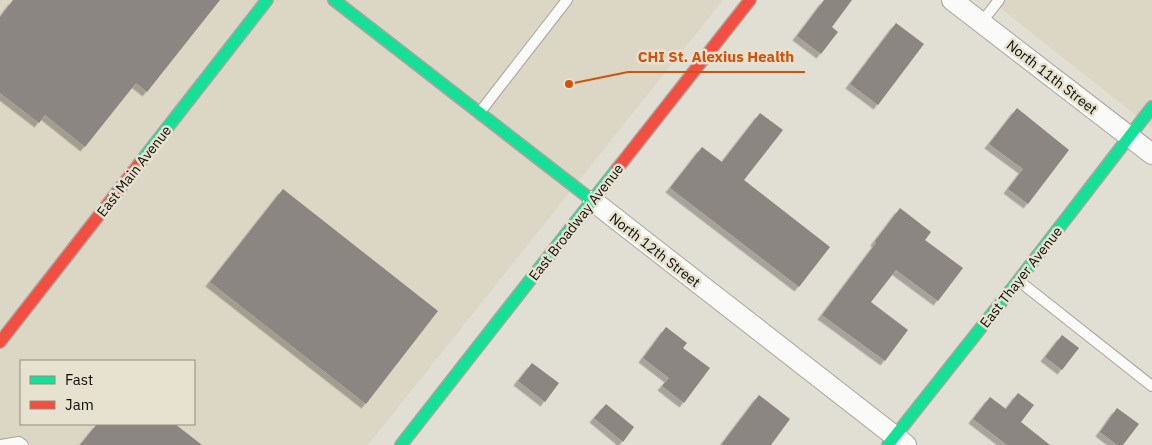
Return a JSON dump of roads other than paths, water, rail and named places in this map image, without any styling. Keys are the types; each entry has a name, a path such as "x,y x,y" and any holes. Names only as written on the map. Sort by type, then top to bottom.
{"street":[{"name":"East Main Avenue","path":"0,342 267,0"},
{"name":"North 12th Street","path":"334,0 480,112 896,442"},
{"name":"East Broadway Avenue","path":"401,445 750,0"},
{"name":"North 11th Street","path":"952,0 1152,154"},
{"name":"East Thayer Avenue","path":"896,442 1152,107"}],"lane":[{"path":"480,112 567,0"},
{"path":"981,23 999,0"},
{"path":"1018,281 1152,386"},
{"path":"1,444 19,442 23,445"}],"place":[{"name":"CHI St. Alexius Health","path":"569,84"}]}
